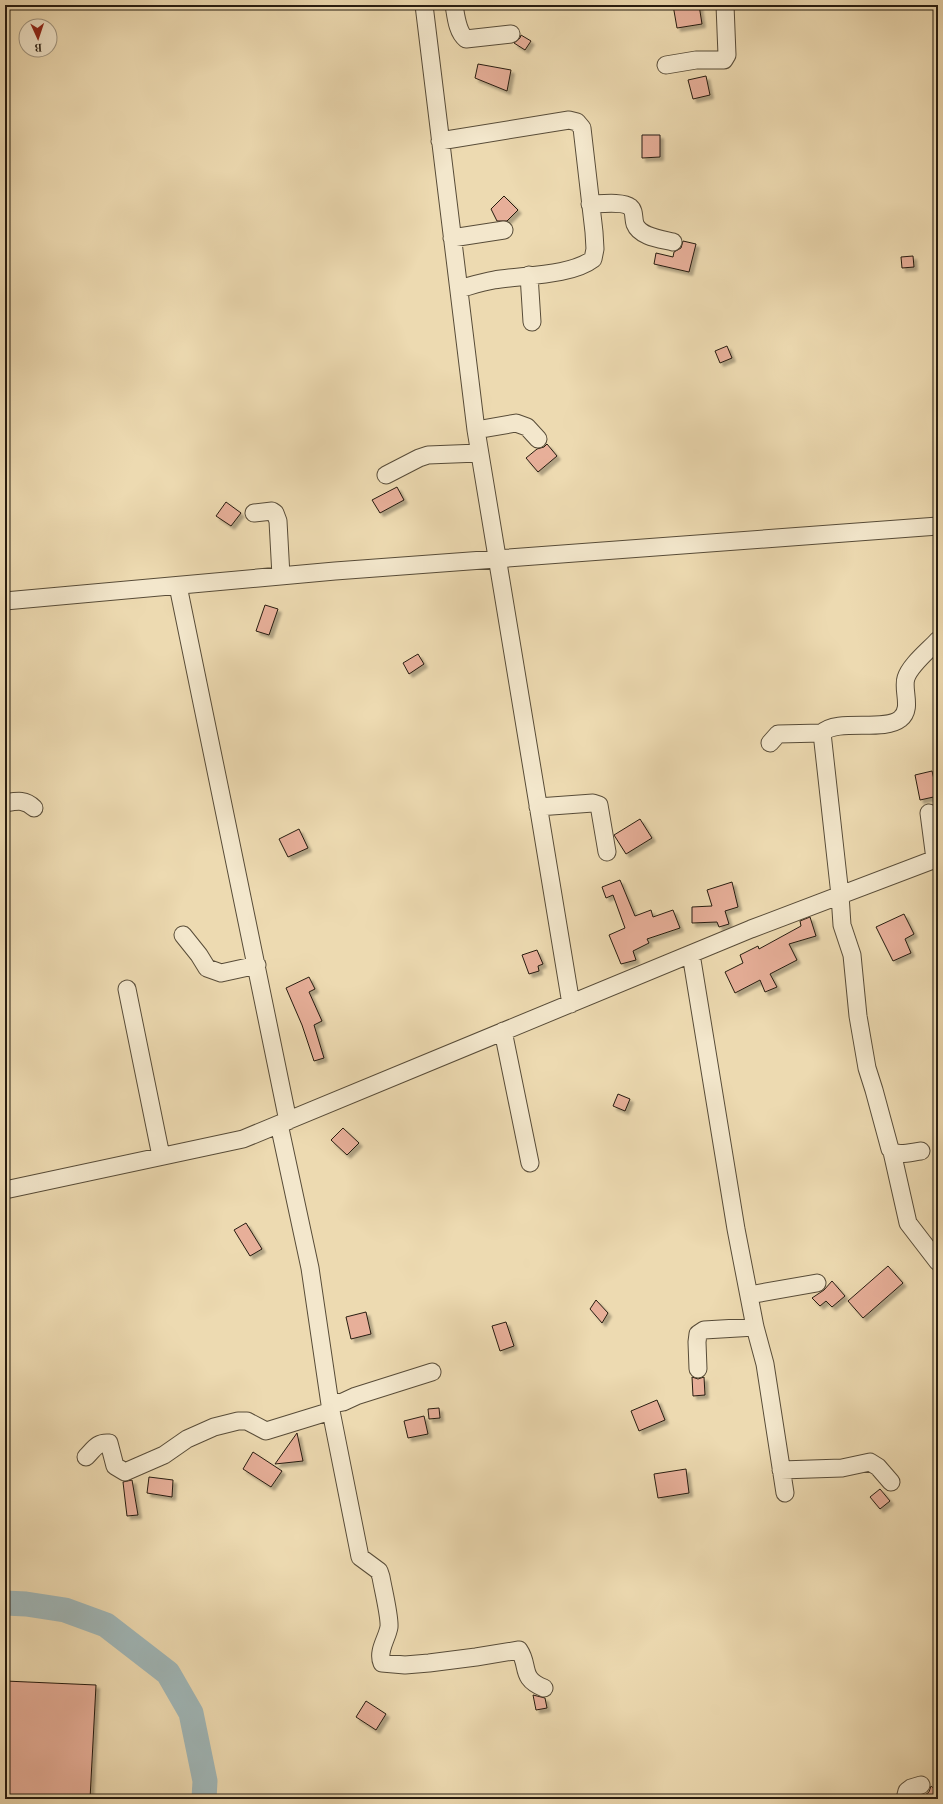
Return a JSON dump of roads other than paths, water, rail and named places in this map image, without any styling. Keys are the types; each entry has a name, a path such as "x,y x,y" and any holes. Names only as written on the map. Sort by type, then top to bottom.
{"street":[{"path":"424,5 476,430 571,1004"},
{"path":"454,5 459,28 462,36 466,39 511,34"},
{"path":"666,65 696,60 724,60 727,55 725,5"},
{"path":"440,141 569,120 577,122 582,128 594,232 595,249 593,260 585,265 565,270 494,280 458,289"},
{"path":"590,204 624,204 630,207 634,213 635,224 642,232 673,242"},
{"path":"452,238 504,230"},
{"path":"529,275 532,322"},
{"path":"476,430 516,423 527,427 538,440"},
{"path":"386,475 419,458 480,452"},
{"path":"254,513 272,511 276,513 278,521 280,576"},
{"path":"5,601 342,570 497,560 938,526"},
{"path":"178,586 257,965 283,1123 310,1268 330,1406 360,1557 379,1571 381,1577 389,1627 381,1650 380,1660 382,1663 405,1665 476,1657 519,1650 524,1656 527,1676 536,1685 544,1688"},
{"path":"770,743 778,734 822,733 831,728 888,724 900,719 904,714 906,707 904,688 906,678 911,668 938,640"},
{"path":"822,733 840,895 842,926 852,955 858,1016 867,1068 888,1145 892,1152 908,1223 938,1262"},
{"path":"5,803 20,800 28,802 34,808"},
{"path":"538,808 594,803 599,805 607,852"},
{"path":"5,1190 243,1139 691,954 936,858 929,814"},
{"path":"183,935 207,968 221,973 257,965"},
{"path":"691,954 736,1229 755,1327 765,1364 785,1493"},
{"path":"127,988 161,1156"},
{"path":"503,1031 530,1163"},
{"path":"892,1152 898,1153 921,1151"},
{"path":"749,1295 817,1283"},
{"path":"698,1369 698,1334 704,1330 755,1327"},
{"path":"86,1457 98,1444 102,1442 109,1444 115,1466 125,1472 164,1456 187,1439 214,1427 238,1421 246,1421 266,1431 356,1396 432,1372"},
{"path":"781,1470 842,1468 870,1462 878,1467 891,1482"},
{"path":"905,1799 907,1791 921,1785"}],"waterway":[{"path":"5,1603 26,1604 65,1610 106,1625 168,1673 191,1713 205,1781 204,1799"}]}
